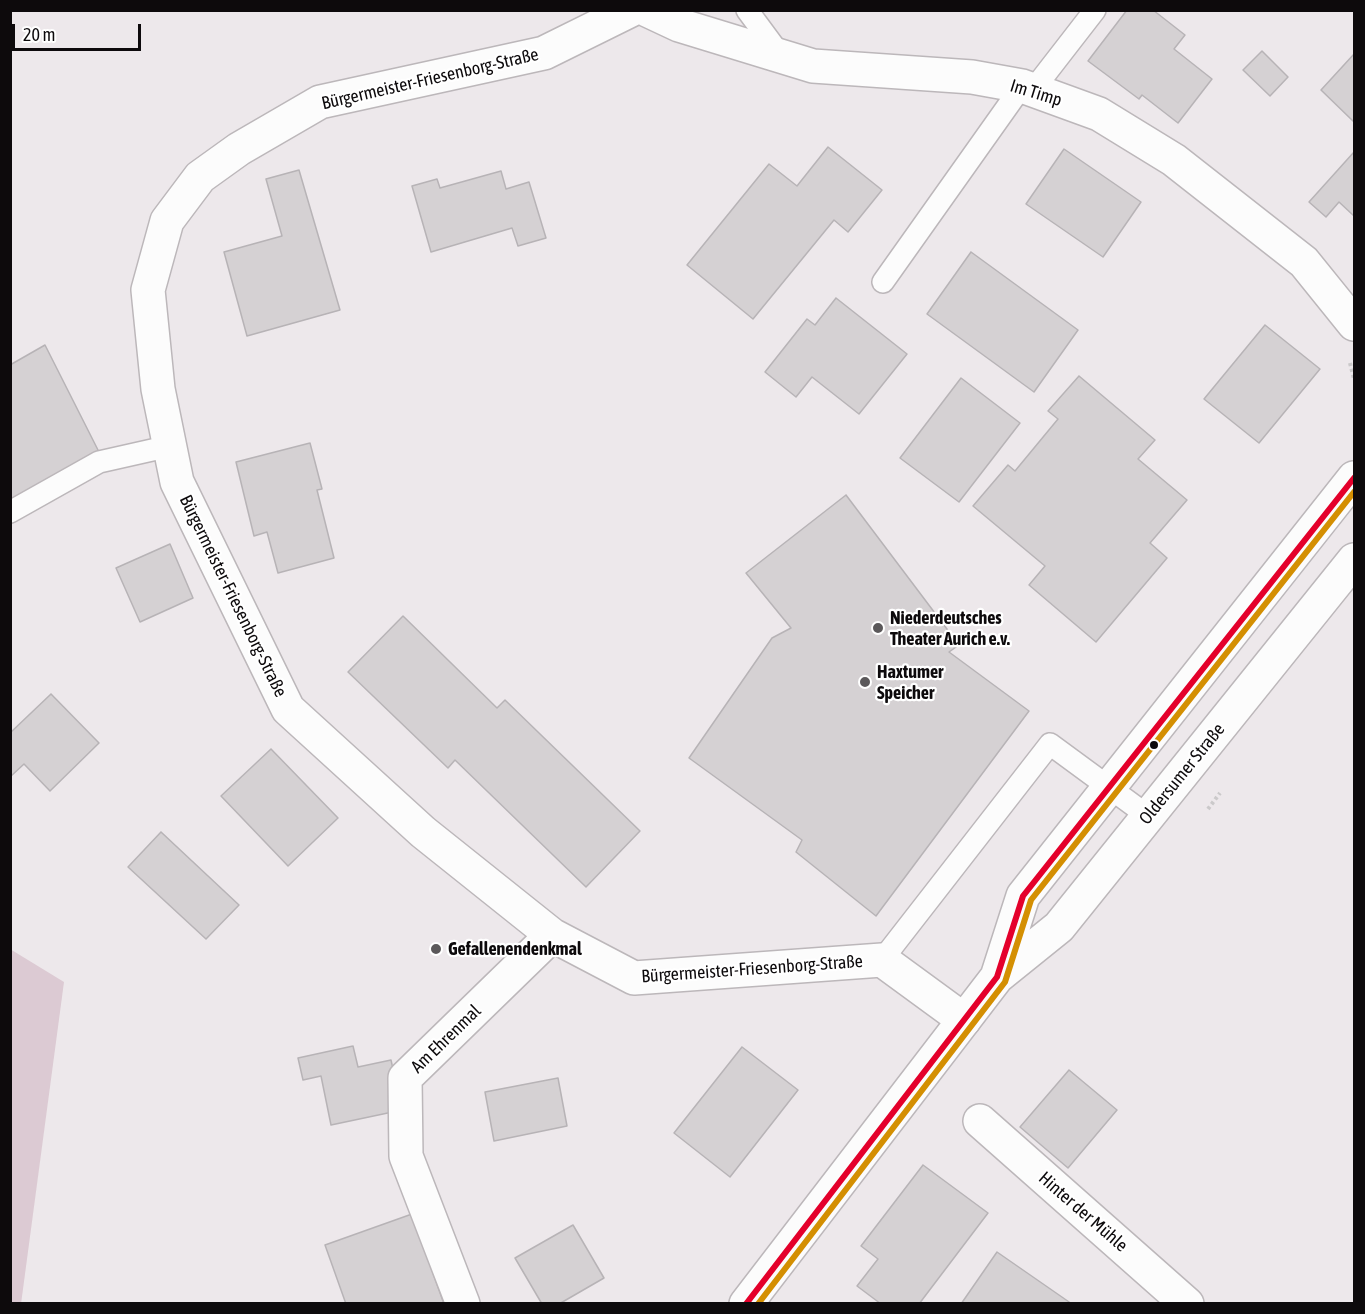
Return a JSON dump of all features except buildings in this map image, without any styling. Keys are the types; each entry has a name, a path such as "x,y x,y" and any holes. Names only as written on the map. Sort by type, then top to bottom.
{"street":[{"name":"Bürgermeister-Friesenborg-Straße","path":"631,10 544,53 320,102 239,148 200,177 166,221 148,290 158,388 177,482 288,709 423,831 552,935 634,978 882,960 964,1020"},
{"name":"Im Timp","path":"647,10 679,25 813,66 972,77 1028,88 1099,114 1174,160 1304,262 1354,324"},
{"path":"1304,262 1354,290"},
{"name":"Oldersumer Straße","path":"997,977 1023,896 1354,478"},
{"name":"Oldersumer Straße","path":"747,1304 997,977 1059,927 1354,560"},
{"name":"Am Ehrenmal","path":"464,1304 406,1156 405,1078 552,935"},
{"name":"Hinter der Mühle","path":"980,1121 1187,1304"}],"lane":[{"path":"747,10 781,56"},
{"path":"884,282 1028,88 1095,10"},
{"path":"10,512 99,462 170,446"},
{"path":"882,960 1050,744 1148,816"}],"path":[{"path":"1354,358 1350,363 1354,379"}],"shaded area":[{"path":"10,949 64,982 21,1304 10,1303"}],"transit line":[{"path":"746,1304 997,977 1023,896 1354,478"},
{"path":"758,1304 1005,982 1031,900 1354,492"}],"place":[{"name":"Niederdeutsches Theater Aurich e.v.","path":"878,628"},
{"name":"Haxtumer Speicher","path":"865,682"},
{"name":"Gefallenendenkmal","path":"436,949"}]}
